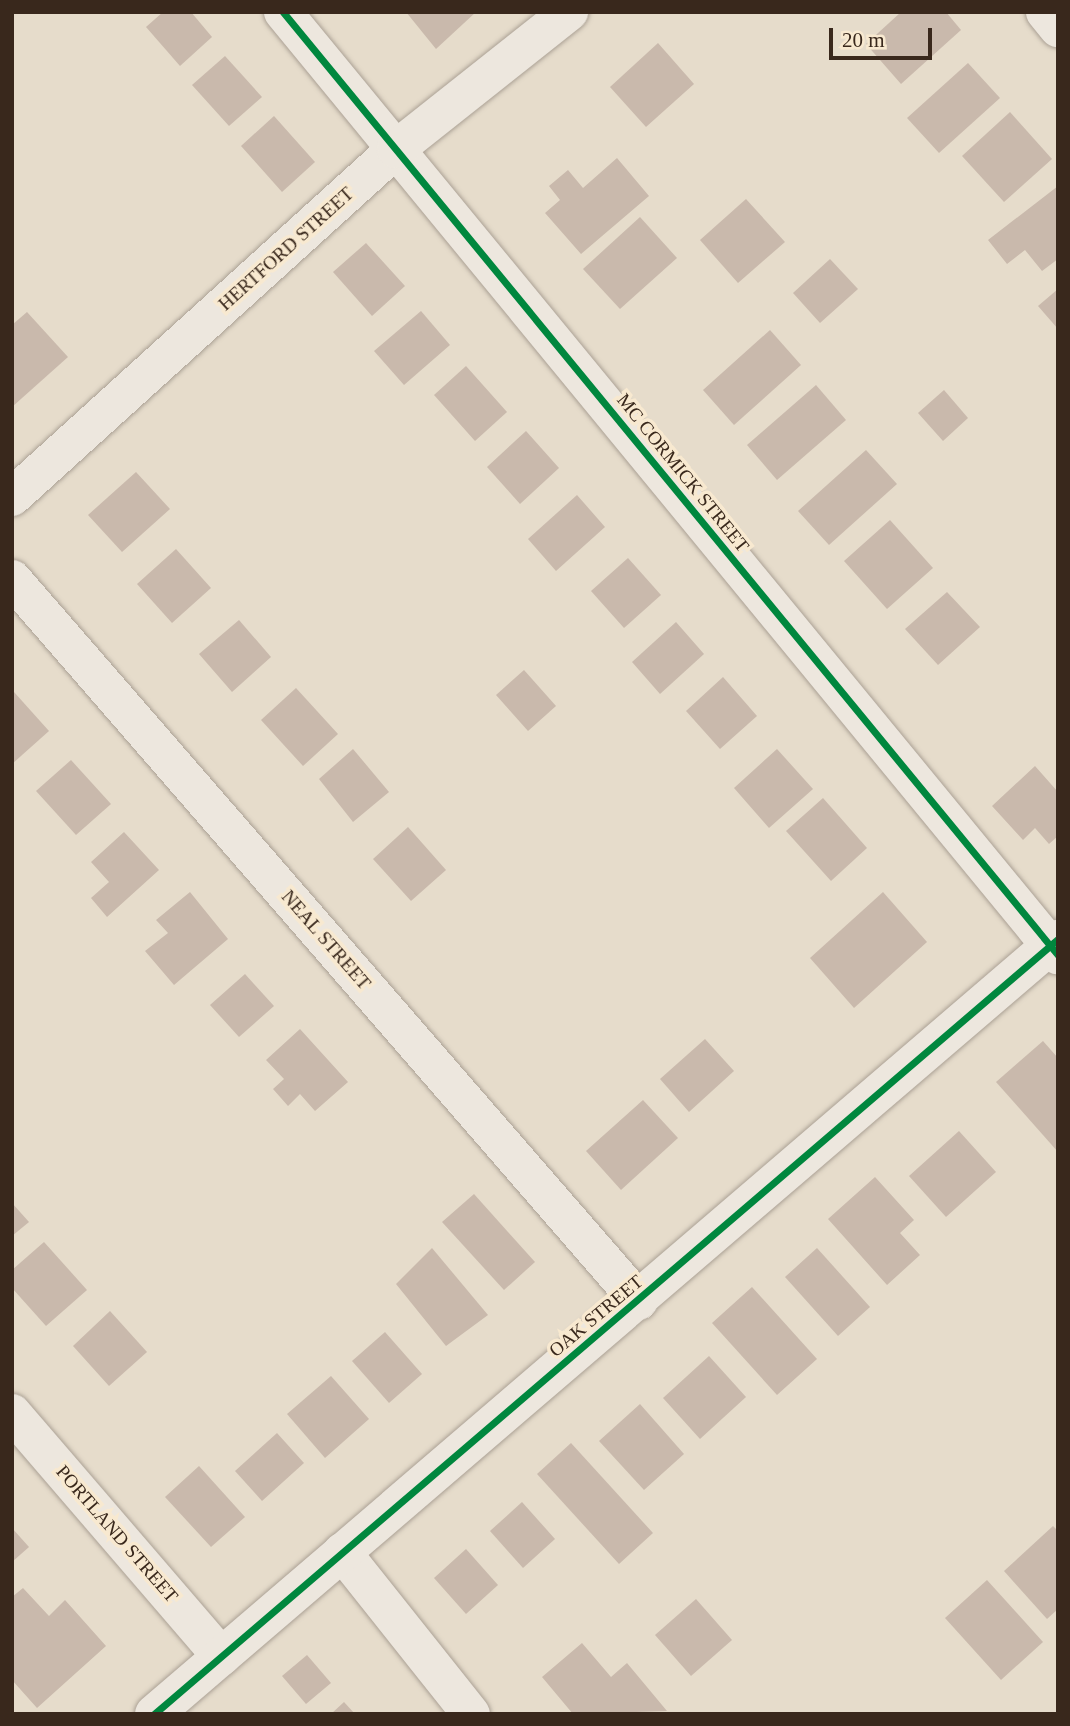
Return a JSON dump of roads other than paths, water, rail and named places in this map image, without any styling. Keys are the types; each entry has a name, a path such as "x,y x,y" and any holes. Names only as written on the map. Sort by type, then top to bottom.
{"street":[{"name":"MC CORMICK STREET","path":"283,12 1055,947"},
{"name":"HERTFORD STREET","path":"12,497 396,149 569,12"},
{"path":"1045,12 1058,28"},
{"name":"NEAL STREET","path":"12,579 639,1301"},
{"name":"OAK STREET","path":"153,1714 1055,947"},
{"name":"PORTLAND STREET","path":"12,1413 221,1656"},
{"path":"342,1552 471,1714"}]}
